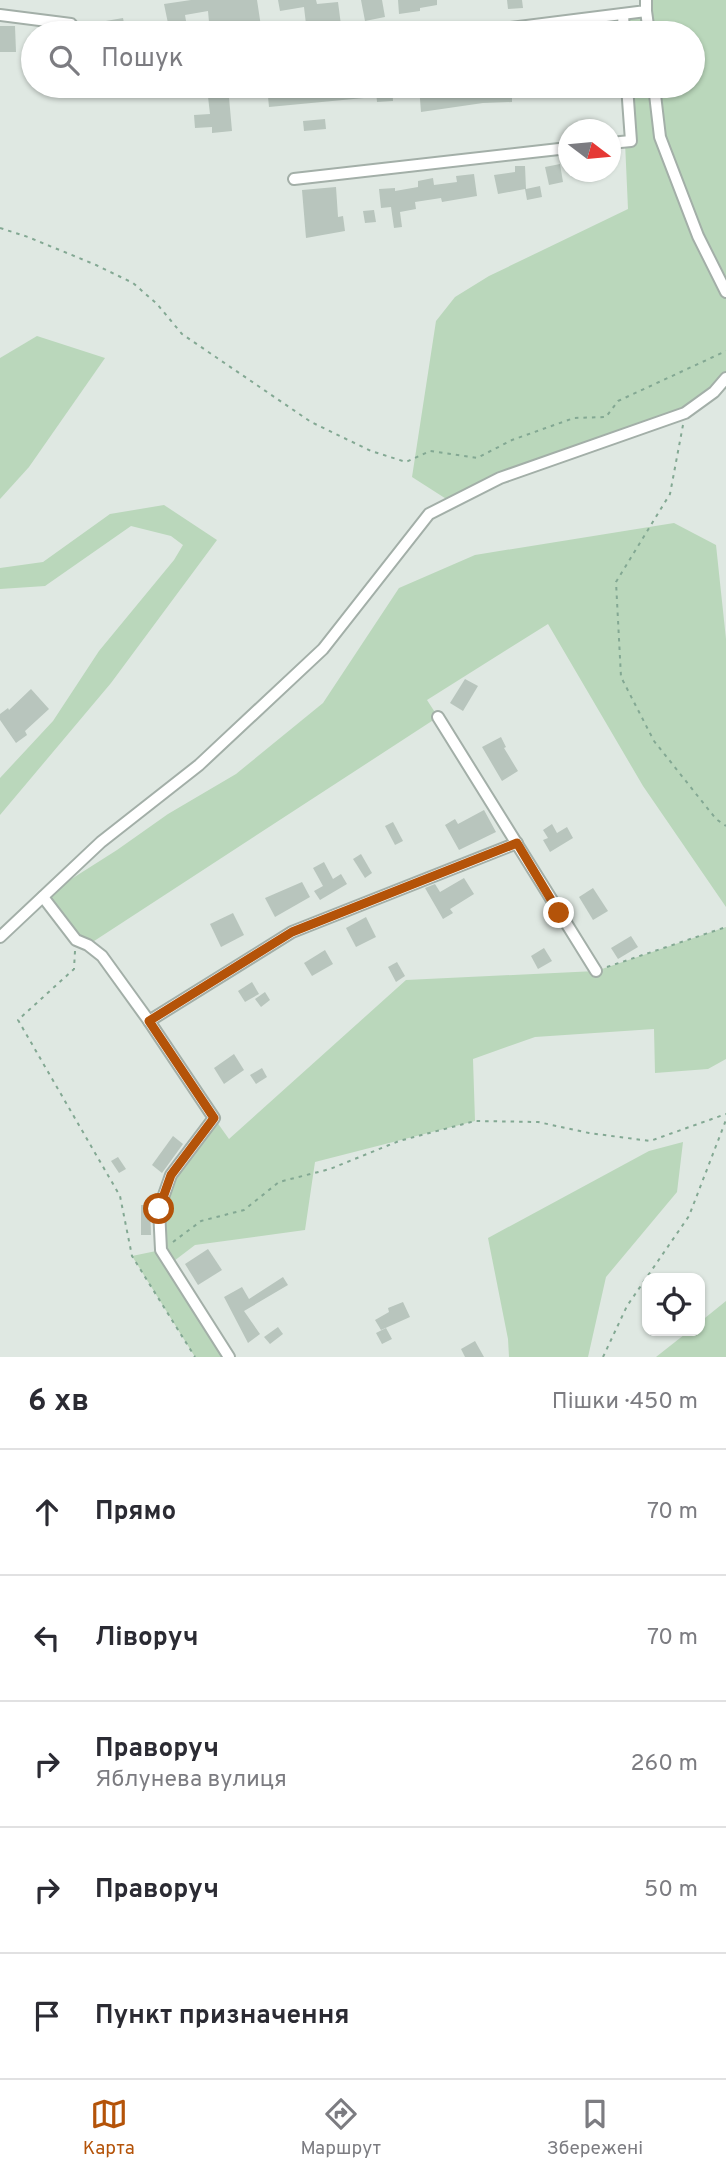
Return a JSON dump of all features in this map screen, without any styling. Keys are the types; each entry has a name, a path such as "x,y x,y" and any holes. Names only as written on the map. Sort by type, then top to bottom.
{"street":[{"path":"567,21 623,14 646,6"},
{"path":"623,14 623,21"},
{"path":"0,15 47,21"},
{"path":"621,142 631,141 628,98"},
{"path":"655,98 660,136 698,236 726,292"},
{"path":"294,179 558,149"},
{"path":"2,932 101,842 199,765 323,649 429,514 500,478 685,413 714,392 726,378"},
{"path":"438,717 596,971"},
{"path":"149,1021 292,932 517,843"},
{"path":"43,897 76,940 89,945 102,956 214,1118 171,1175 159,1209 161,1250 229,1357"}],"path":[{"path":"0,228 73,255 133,283 157,304 182,334 311,422 371,451 406,463 430,451 477,458 512,440 574,418 606,417 618,401 726,351"},
{"path":"685,413 670,495 616,582 621,677 654,741 716,819 726,825"},
{"path":"596,971 726,927"},
{"path":"76,940 74,969 18,1020 120,1196 132,1256 195,1357"},
{"path":"161,1250 201,1221 244,1210 278,1182 330,1169 399,1141 475,1121 538,1122 589,1133 650,1141 726,1114"},
{"path":"603,1357 627,1306 689,1216 726,1120"}],"green space":[{"path":"646,0 726,0 726,378 685,413 451,502 412,477 436,321 455,297 489,276 628,209 625,142 630,141 628,98 705,98 705,21 623,21 623,14 646,11"},
{"path":"37,336 105,358 29,467 0,499 0,358"},
{"path":"164,505 217,540 111,683 0,815 0,778 53,721 99,651 174,560 183,545 171,536 131,526 45,586 0,589 0,568 43,562 110,514"},
{"path":"674,523 716,545 726,639 726,907 643,786 548,624 427,700 438,717 88,945 76,940 43,897 168,814 236,774 323,703 399,588 475,555"},
{"path":"726,927 726,1059 708,1069 655,1073 654,1029 535,1037 473,1059 475,1121 315,1162 305,1230 195,1245 170,1264 229,1357 195,1357 132,1256 161,1250 159,1209 171,1175 214,1118 229,1139 406,980 596,971"},
{"path":"683,1142 677,1192 606,1277 588,1357 509,1357 508,1339 488,1238 649,1151"},
{"path":"726,1301 726,1357 656,1357 683,1336 705,1336 705,1318"}],"building":[{"path":"191,0 257,0 260,21 209,21 208,11 185,15 186,21 168,21 164,4"},
{"path":"278,0 316,0 317,4 338,2 340,21 306,21 304,7 280,11"},
{"path":"361,0 382,0 385,17 365,21"},
{"path":"398,0 437,0 437,5 399,14"},
{"path":"507,0 522,0 523,8 508,9"},
{"path":"0,26 15,26 16,52 0,52"},
{"path":"208,98 229,98 232,131 212,133 212,127 195,128 194,115 210,114"},
{"path":"268,98 364,98 269,107"},
{"path":"377,98 393,98 393,101 377,102"},
{"path":"420,98 512,98 512,102 483,103 421,112"},
{"path":"325,119 326,129 304,131 303,121"},
{"path":"558,164 558,182 563,182 549,185 545,167"},
{"path":"515,166 525,166 526,189 540,186 542,197 527,200 525,189 498,194 494,175 515,172"},
{"path":"474,174 477,196 442,202 441,198 415,202 416,209 400,212 402,227 394,228 391,207 381,208 379,189 395,188 395,191 418,187 418,181 433,178 434,185 457,182 456,176"},
{"path":"336,187 338,217 343,216 345,231 306,238 302,190"},
{"path":"374,210 376,222 365,223 363,211"},
{"path":"465,679 478,686 463,711 450,703"},
{"path":"31,689 49,709 25,731 27,735 16,743 0,720 0,714 8,708 9,710"},
{"path":"501,737 506,747 504,748 518,771 502,781 482,747"},
{"path":"484,810 496,832 459,850 445,825 455,819 458,824"},
{"path":"393,822 403,841 395,845 385,826"},
{"path":"552,824 557,833 567,827 573,838 550,852 543,840 548,838 543,830"},
{"path":"361,854 372,873 365,878 353,859"},
{"path":"324,862 333,879 341,874 347,884 320,900 314,891 323,886 313,868"},
{"path":"464,878 474,894 450,909 453,913 443,919 425,888 435,884 440,892"},
{"path":"302,882 310,897 275,917 265,898"},
{"path":"593,888 608,911 593,920 579,897"},
{"path":"233,913 244,935 221,947 210,924"},
{"path":"366,917 376,937 356,947 346,928"},
{"path":"631,936 638,947 618,959 611,948"},
{"path":"544,948 552,961 538,969 531,956"},
{"path":"325,950 333,964 312,976 304,963"},
{"path":"397,962 405,976 396,982 388,967"},
{"path":"252,982 259,994 245,1002 238,991"},
{"path":"265,992 270,1000 261,1007 255,999"},
{"path":"234,1054 244,1070 224,1084 214,1068"},
{"path":"262,1068 267,1077 256,1084 250,1075"},
{"path":"173,1136 183,1144 162,1173 152,1165"},
{"path":"118,1157 126,1169 119,1173 111,1161"},
{"path":"141,1205 150,1205 151,1235 141,1235"},
{"path":"208,1249 222,1270 198,1285 185,1264"},
{"path":"283,1277 288,1285 244,1311 260,1334 248,1343 224,1297 242,1287 249,1299"},
{"path":"403,1302 410,1317 381,1330 375,1320 389,1312 388,1308"},
{"path":"278,1327 283,1334 270,1344 264,1337"},
{"path":"386,1328 392,1339 382,1344 376,1333"},
{"path":"475,1341 484,1357 465,1357 461,1349"}],"route":[{"path":"159,1209 171,1175 214,1118 149,1021 292,932 517,843 559,913"}]}
